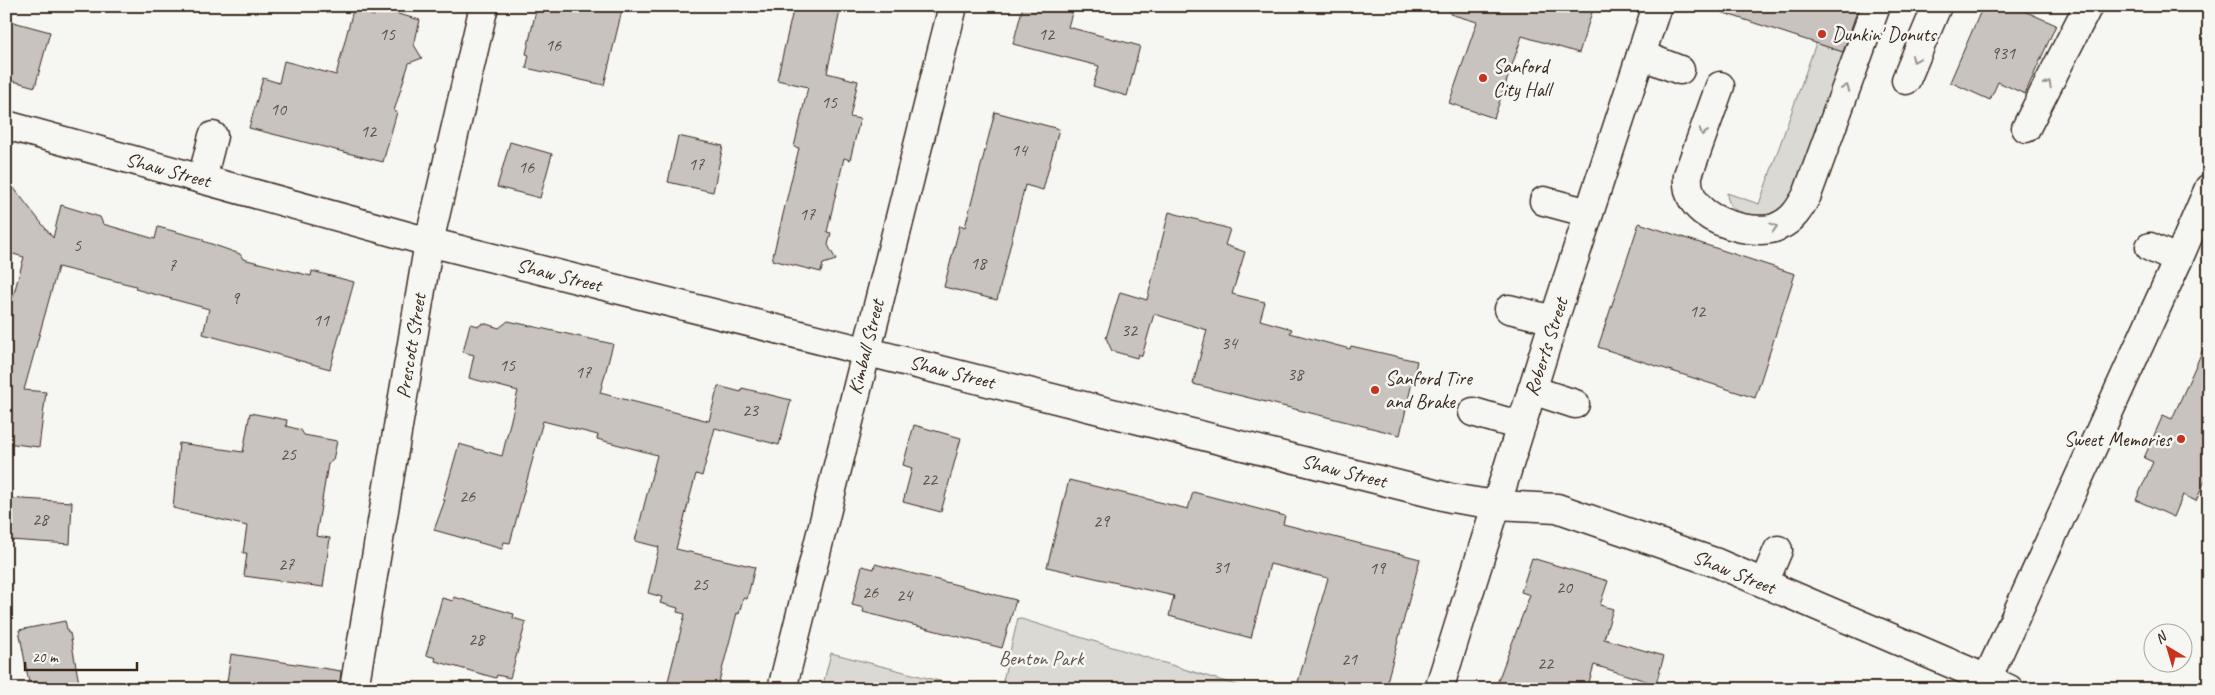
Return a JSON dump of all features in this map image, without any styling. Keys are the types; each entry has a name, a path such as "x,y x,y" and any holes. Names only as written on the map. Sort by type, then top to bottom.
{"street":[{"name":"Prescott Street","path":"354,689 429,242 484,6"},
{"name":"Kimball Street","path":"782,689 865,351 953,6"},
{"name":"Roberts Street","path":"1439,689 1554,320 1657,6"},
{"path":"1720,86 1688,175 1687,185 1691,198 1699,209 1713,220 1723,224 1754,230 1779,227 1799,210 1807,195 1876,6"},
{"path":"1906,80 1937,6"},
{"path":"2026,128 2088,6"},
{"path":"1641,55 1680,70"},
{"name":"Shaw Street","path":"6,125 429,242 1451,498 1496,505 1557,508 1717,563 1998,684"},
{"path":"202,179 213,136"},
{"path":"1998,684 2209,188"},
{"path":"1544,201 1589,213"},
{"path":"2150,247 2178,260"},
{"path":"1509,308 1554,320"},
{"path":"1532,390 1575,404"},
{"path":"1473,412 1521,426"},
{"path":"1764,583 1778,550"}],"green space":[{"path":"1816,43 1846,53 1790,206 1768,217 1746,216 1731,205 1727,193 1759,204"},
{"name":"Benton Park","path":"1018,618 1249,689 1001,689"},
{"name":"Benton Park","path":"831,653 970,689 822,689"}],"building":[{"path":"537,6 623,6 604,85 526,68 529,55 526,54"},
{"path":"794,6 841,6 827,73 858,81 850,117 860,119 850,160 844,158 827,232 831,233 828,245 836,260 823,264 821,272 772,260 799,148 794,147 808,87 777,80"},
{"path":"1023,6 1074,6 1068,27 1140,46 1127,96 1093,86 1099,66 1013,44"},
{"name":"Sanford City Hall","path":"1451,6 1594,6 1579,53 1522,36 1494,118 1449,103 1477,22 1450,14"},
{"name":"Dunkin' Donuts","path":"1722,6 1859,6 1843,52 1721,12"},
{"path":"1983,6 2013,6 2056,25 2025,94 1998,82 1990,100 1950,82"},
{"path":"376,8 420,20 414,45 422,58 409,63 394,111 397,112 383,162 249,128 263,78 279,83 284,61 336,75 353,10 374,16"},
{"path":"6,20 50,32 35,87 6,79"},
{"path":"995,112 1059,129 1043,190 1025,185 997,300 944,287 960,225 965,227"},
{"path":"678,136 723,146 713,192 668,182"},
{"path":"510,142 552,154 540,198 497,187"},
{"path":"6,178 53,238 61,205 100,217 103,224 155,239 158,227 203,239 203,241 240,254 243,259 311,276 312,271 354,282 330,369 203,334 209,309 135,289 136,286 58,267 24,390 46,392 39,447 6,443 6,322 24,257 6,252"},
{"path":"1169,212 1230,229 1225,245 1245,252 1232,294 1265,302 1260,320 1292,329 1290,333 1350,349 1351,346 1417,361 1400,435 1193,384 1207,330 1154,314 1142,356 1138,354 1137,358 1112,351 1106,338 1120,292 1147,300"},
{"path":"1639,223 1795,274 1755,398 1598,347"},
{"path":"508,321 613,344 600,393 709,421 718,386 741,392 742,388 791,400 779,445 715,428 702,476 696,474 676,549 755,567 747,599 743,598 739,614 737,613 717,689 666,689 685,614 677,612 678,608 660,603 662,597 648,593 659,547 635,541 657,455 597,439 598,435 543,421 510,543 504,542 502,549 434,530 445,500 443,500 459,444 502,456 518,391 469,378 474,355 463,352 470,324 479,326 483,323 499,328"},
{"name":"Sweet Memories","path":"2209,336 2209,472 2196,501 2183,495 2174,517 2136,500 2153,462 2144,458 2163,415 2172,419"},
{"path":"250,413 287,420 286,426 301,430 304,435 337,441 333,460 328,464 316,536 330,538 323,587 244,576 247,553 243,553 247,526 173,508 179,443 243,452"},
{"path":"914,425 961,438 941,512 903,502 912,468 903,465"},
{"path":"1069,480 1188,509 1193,492 1285,516 1283,524 1420,559 1385,689 1296,689 1328,578 1270,564 1251,638 1169,616 1174,596 1047,567"},
{"path":"6,498 72,502 70,544 10,540 10,537 6,537"},
{"path":"1532,558 1608,581 1600,605 1613,609 1604,639 1664,656 1656,684 1594,665 1587,689 1495,689 1530,595 1521,592"},
{"path":"875,564 1016,600 1002,648 863,612 864,608 852,605 862,566 874,569"},
{"path":"454,597 514,614 513,618 526,622 510,678 497,675 496,678 435,661 436,658 426,655 442,598 453,601"},
{"path":"65,621 68,633 70,633 80,689 38,689 36,681 29,683 19,630"},
{"path":"231,654 341,671 339,689 226,689"}],"place":[{"name":"Dunkin' Donuts","path":"1822,34"},
{"name":"Sanford City Hall","path":"1483,78"},
{"name":"Sanford Tire and Brake","path":"1375,390"},
{"name":"Sweet Memories","path":"2181,439"}]}
